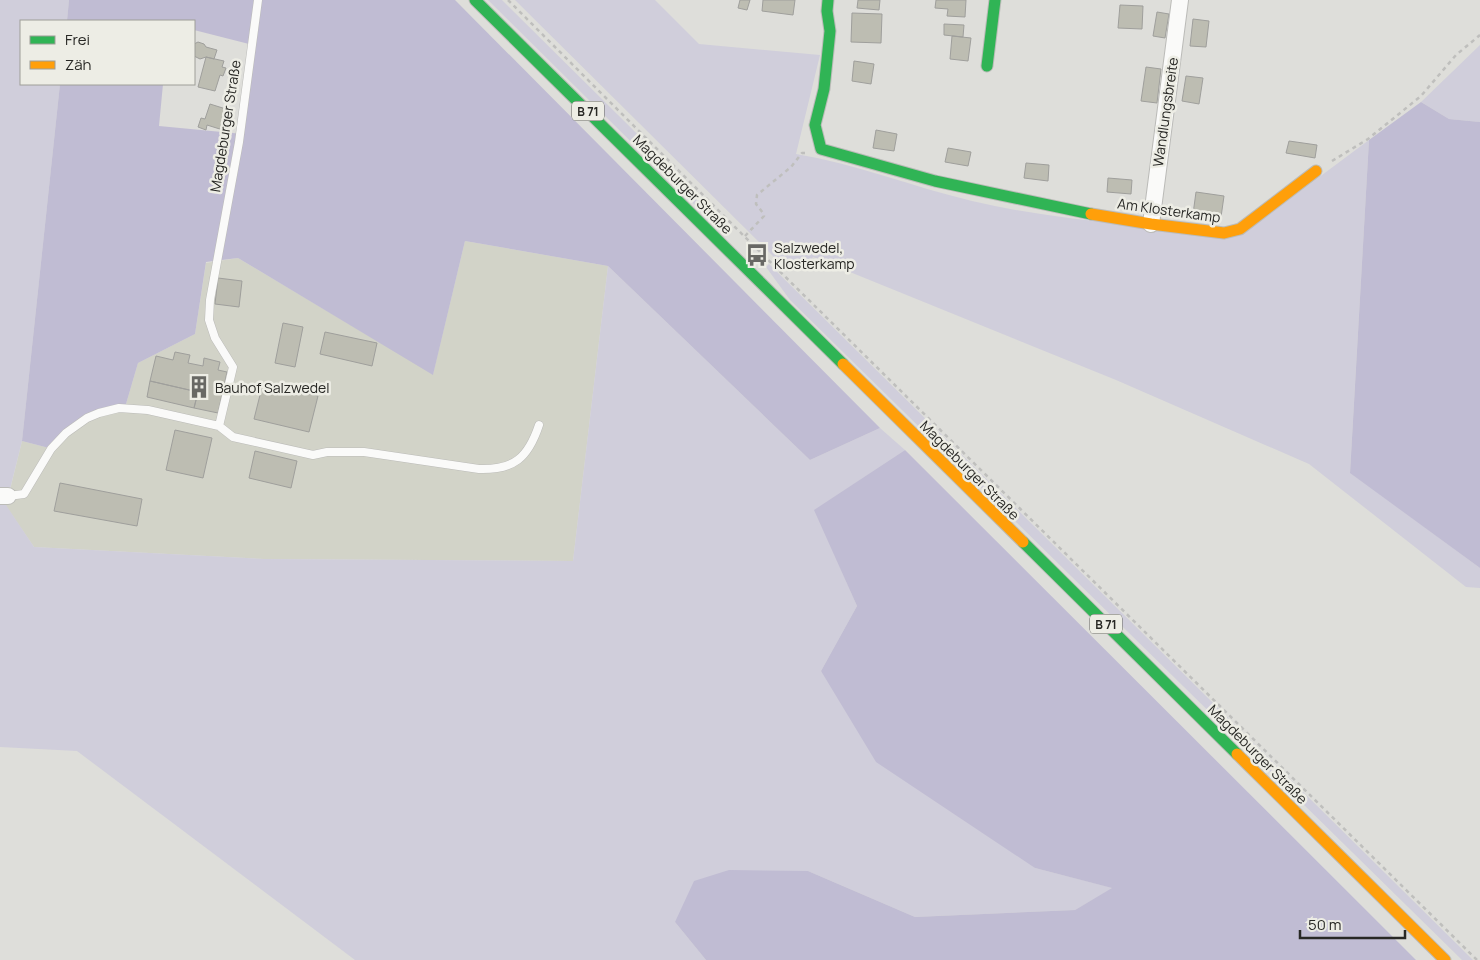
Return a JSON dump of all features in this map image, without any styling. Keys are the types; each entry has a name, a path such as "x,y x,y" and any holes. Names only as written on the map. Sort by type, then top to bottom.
{"main road":[{"name":"Magdeburger Straße","path":"476,0 1445,960"},
{"path":"821,149 816,125 824,89 830,31 827,11 828,0"},
{"path":"987,66 995,0"},
{"name":"Am Klosterkamp","path":"821,149 935,182 1078,212 1213,232 1233,232 1240,229 1316,171"}],"street":[{"name":"Wandlungsbreite","path":"1151,224 1180,0"}],"lane":[{"name":"Magdeburger Straße","path":"219,426 233,366 215,338 209,320 214,277 239,142 258,0"},
{"path":"700,223 721,233"},
{"path":"771,281 792,314"},
{"path":"4,496 24,494 57,441 75,425 99,413 119,408 142,409 219,426 234,436 313,455 327,452 364,452 479,470 494,470 510,466 524,456 534,440 539,425"}],"path":[{"path":"508,0 745,237 1477,960"},
{"path":"1316,171 1368,139 1400,113 1432,84 1456,55 1480,35"},
{"path":"745,237 764,216 756,204 757,195 791,167 802,154 821,149"}],"shaded area":[{"path":"0,0 69,0 67,20 20,20 20,85 60,85 22,441 6,505 34,547 264,559 573,561 608,266 810,460 880,428 905,450 815,510 857,606 821,671 1035,868 1113,888 1075,910 915,917 808,871 675,922 706,960 355,960 77,751 0,747"},
{"path":"69,0 455,0 880,428 810,460 608,266 465,241 433,375 238,258 206,262 195,334 138,363 126,404 109,407 49,448 22,441 60,85 163,85 159,126 243,134 253,45 195,30 195,20 67,20"},
{"path":"488,0 502,0 726,222 724,224 714,224"},
{"path":"515,0 655,0 699,44 820,55 796,154 841,164 972,201 1039,214 1073,219 1243,234 1369,140 1350,472 1480,568 1480,588 1466,587 1309,464 1116,380 813,257 805,271 776,259"},
{"path":"1480,45 1480,122 1449,119 1421,102"},
{"path":"1421,102 1449,119 1480,122 1480,568 1350,473 1369,140"},
{"path":"465,241 608,266 573,561 264,559 34,547 6,506 22,441 49,448 109,407 126,404 138,363 195,334 206,263 238,258 433,374"},
{"path":"769,264 1473,960 1462,960 790,300 766,267"},
{"path":"905,450 1416,960 706,960 675,922 694,881 729,870 808,871 915,917 1075,910 1112,888 1035,868 876,762 821,671 857,606 814,510"}],"building":[{"path":"740,0 750,0 747,10 738,8"},
{"path":"763,0 795,0 793,15 762,11"},
{"path":"858,0 880,0 879,10 857,8"},
{"path":"936,0 966,0 965,17 947,16 948,9 935,8"},
{"path":"1120,5 1143,6 1142,29 1118,28"},
{"path":"1157,12 1169,14 1165,38 1153,36"},
{"path":"852,13 882,14 881,43 851,42"},
{"path":"1193,19 1209,21 1206,47 1190,46"},
{"path":"944,24 964,25 963,37 944,35"},
{"path":"952,36 971,38 968,61 950,59"},
{"path":"198,42 206,47 217,50 214,59 206,57 200,59 195,56 195,44"},
{"path":"206,57 224,61 222,67 226,68 223,76 220,75 215,91 198,87"},
{"path":"854,61 874,64 871,84 852,81"},
{"path":"1146,67 1161,69 1157,103 1141,101"},
{"path":"1186,76 1203,78 1199,104 1182,101"},
{"path":"210,104 229,110 223,130 207,125 206,130 198,127 201,118 205,119"},
{"path":"876,130 897,134 894,151 873,148"},
{"path":"1289,141 1317,145 1315,158 1286,153"},
{"path":"948,148 971,152 968,166 945,162"},
{"path":"1026,163 1049,165 1048,181 1024,178"},
{"path":"1108,178 1132,180 1131,194 1107,192"},
{"path":"1196,192 1224,196 1221,217 1193,214"},
{"path":"218,278 242,281 239,307 215,304"},
{"path":"283,323 303,327 295,367 275,363"},
{"path":"325,332 377,343 372,366 320,354"},
{"name":"Bauhof Salzwedel","path":"175,352 190,355 188,363 203,366 204,358 220,362 218,370 227,372 218,413 194,408 198,392 150,381 156,356 173,360"},
{"path":"150,381 198,392 194,408 147,397"},
{"path":"263,383 318,396 309,432 254,419"},
{"path":"175,430 212,438 203,478 166,470"},
{"path":"255,451 297,461 291,488 249,478"},
{"path":"60,483 142,499 137,526 54,511"}],"traffic: fast":[{"path":"475,0 843,364"},
{"path":"828,0 827,11 830,31 824,89 815,125 821,149 935,181 1091,214"},
{"path":"987,66 995,0"},
{"path":"1023,542 1237,754"}],"traffic: slow":[{"path":"1091,214 1224,233 1240,229 1316,171"},
{"path":"843,364 1023,542"},
{"path":"1237,754 1445,960"}],"place":[{"name":"Salzwedel, Klosterkamp","path":"757,255"},
{"name":"Bauhof Salzwedel","path":"199,387"}]}
